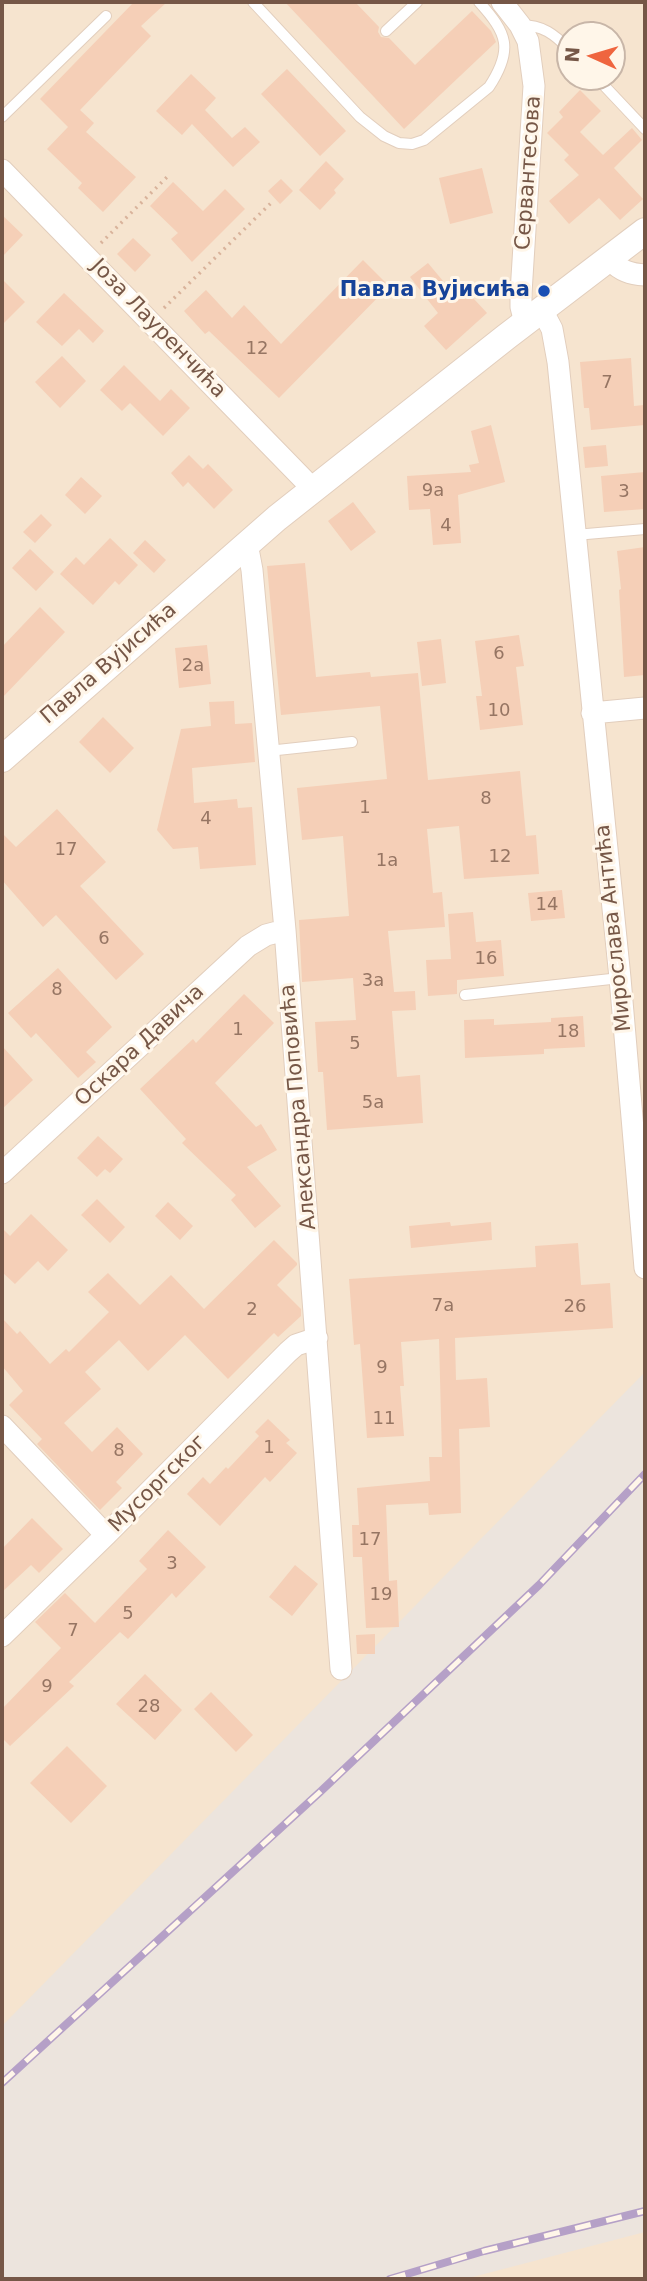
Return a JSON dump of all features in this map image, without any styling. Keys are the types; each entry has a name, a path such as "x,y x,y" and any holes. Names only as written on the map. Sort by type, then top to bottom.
{"street":[{"name":"Сервантесова","path":"502,2 520,24 528,41 534,86 521,293 521,307 534,316"},
{"name":"Јоза Лауренчића","path":"2,170 313,489"},
{"name":"Павла Вујисића","path":"3,755 313,489 645,232"},
{"path":"610,260 621,271 645,275"},
{"name":"Мирослава Антића","path":"534,316 549,321 556,354 620,978 645,1268"},
{"name":"Александра Поповића","path":"244,547 249,554 252,570 285,930 341,1670"},
{"path":"592,713 645,708"},
{"name":"Оскара Давича","path":"2,1173 248,946 265,935 285,930"},
{"name":"Мусоргског","path":"2,1636 288,1352 296,1345 317,1338"},
{"path":"2,1426 106,1535"}],"lane":[{"path":"253,2 360,117 384,136 399,143 412,144 437,131 489,87 495,78 502,62 505,40 497,23 479,2"},
{"path":"386,31 417,2"},
{"path":"2,117 106,16"},
{"path":"520,24 535,24 545,28 556,38"},
{"path":"609,91 645,129"},
{"path":"575,535 645,529"},
{"path":"268,751 352,742"},
{"path":"465,995 620,978"}],"path":[{"path":"87,257 169,175"},
{"path":"150,321 271,203"}],"shaded area":[{"path":"2,2 645,2 645,1416 2,2037"},
{"path":"645,1372 645,2232 465,2279 2,2279 2,2026"},
{"path":"645,2230 645,2279 462,2279"}],"building":[{"path":"134,2 167,2 141,26 151,36 80,110 94,123 86,132 136,177 103,212 78,188 82,183 47,149 68,127 40,99"},
{"path":"285,2 355,2 379,27 381,37 389,38 415,65 472,11 491,31 496,42 404,129"},
{"path":"287,69 346,131 320,156 261,94"},
{"path":"191,74 216,98 205,110 232,138 245,127 260,142 233,167 192,124 182,135 156,111"},
{"path":"581,91 601,111 580,132 603,155 632,128 642,140 614,168 643,199 620,220 599,198 569,224 549,201 579,175 564,160 569,155 547,133 563,117 559,112"},
{"path":"326,161 344,179 334,190 336,193 320,210 299,190"},
{"path":"482,168 493,213 450,224 439,178"},
{"path":"281,179 293,191 280,204 268,191"},
{"path":"173,182 203,211 225,189 245,209 192,262 171,239 178,233 150,206"},
{"path":"2,215 23,235 2,257"},
{"path":"133,238 151,255 135,272 117,254"},
{"path":"363,260 389,286 279,398 209,331 205,334 184,311 206,290 232,318 244,305 281,344"},
{"path":"428,263 453,293 461,285 487,313 446,350 424,326 438,313 410,277"},
{"path":"2,279 25,302 2,325"},
{"path":"64,293 104,331 93,343 79,329 62,346 36,322"},
{"path":"62,356 86,381 60,408 35,382"},
{"path":"631,358 634,406 644,405 645,425 591,430 589,408 584,408 580,362"},
{"path":"124,365 160,401 171,389 190,408 163,436 130,403 122,411 100,390"},
{"path":"491,425 505,482 458,495 461,543 433,545 430,509 409,510 407,476 471,472 469,465 479,463 471,431"},
{"path":"606,445 608,466 585,468 583,447"},
{"path":"189,455 203,469 208,464 233,490 214,509 188,482 183,487 171,473"},
{"path":"645,472 645,509 604,512 601,476"},
{"path":"81,477 102,496 85,514 65,495"},
{"path":"353,502 376,532 351,551 328,521"},
{"path":"41,514 52,525 35,543 23,532"},
{"path":"110,538 138,565 119,585 115,581 93,605 60,574 76,557 84,565"},
{"path":"145,540 166,560 154,573 133,553"},
{"path":"645,547 645,675 624,677 617,551"},
{"path":"30,549 54,572 36,591 12,568"},
{"path":"305,563 316,677 370,672 371,677 418,673 428,780 520,771 526,836 536,835 539,874 464,879 459,826 427,829 433,893 442,892 445,927 388,931 394,992 415,991 416,1010 392,1011 397,1077 420,1075 423,1123 327,1130 323,1072 318,1072 315,1022 356,1020 353,978 302,982 299,920 349,916 343,836 302,840 297,788 387,779 380,706 281,715 267,566"},
{"path":"40,607 65,632 2,698 2,647"},
{"path":"519,635 524,666 516,667 523,725 480,730 476,696 482,696 475,641"},
{"path":"441,639 446,683 422,686 417,642"},
{"path":"207,645 211,684 179,688 175,648"},
{"path":"234,701 235,724 252,723 255,762 192,768 194,803 237,799 238,808 252,807 256,865 200,869 198,847 173,849 157,830 181,729 211,726 209,702"},
{"path":"103,717 134,748 110,773 79,742"},
{"path":"57,809 106,862 80,886 144,954 116,980 56,915 43,927 2,880 2,833 16,847"},
{"path":"562,890 565,918 531,921 528,893"},
{"path":"473,912 476,942 501,940 504,976 457,980 457,994 428,996 426,960 451,959 448,914"},
{"path":"58,968 112,1027 86,1052 96,1062 78,1078 36,1033 31,1038 8,1013"},
{"path":"244,994 274,1023 215,1083 256,1127 261,1124 277,1150 247,1167 281,1206 255,1228 231,1200 236,1195 182,1143 186,1139 140,1089 193,1039 196,1043"},
{"path":"583,1016 585,1047 544,1049 544,1054 465,1058 464,1020 494,1019 494,1025 551,1022 551,1018"},
{"path":"2,1046 33,1080 2,1109"},
{"path":"98,1136 123,1159 110,1173 105,1169 97,1177 77,1158"},
{"path":"97,1199 125,1227 110,1243 81,1215"},
{"path":"168,1202 193,1226 180,1240 155,1216"},
{"path":"31,1214 68,1250 48,1271 38,1261 15,1284 2,1272 2,1228 10,1236"},
{"path":"450,1222 451,1226 491,1222 492,1240 411,1248 409,1226"},
{"path":"274,1240 297,1263 277,1285 301,1309 301,1316 278,1337 274,1333 228,1379 185,1335 148,1371 119,1340 85,1372 101,1389 64,1423 92,1452 117,1427 143,1454 116,1482 122,1488 100,1510 37,1444 42,1439 9,1405 23,1391 2,1366 2,1318 17,1334 20,1331 50,1364 66,1349 69,1352 109,1312 88,1292 108,1273 140,1305 171,1275 204,1309"},
{"path":"578,1243 581,1285 610,1283 613,1328 455,1338 456,1380 487,1378 490,1427 459,1429 461,1513 429,1515 428,1503 386,1505 389,1581 397,1580 399,1627 366,1628 362,1557 353,1557 352,1525 359,1525 357,1488 430,1481 429,1457 442,1457 439,1339 401,1342 404,1386 400,1386 404,1436 367,1438 360,1344 354,1345 349,1279 536,1267 535,1246"},
{"path":"268,1419 290,1440 286,1443 297,1453 270,1482 265,1477 220,1526 187,1494 203,1477 210,1484 226,1467 228,1469 259,1436 255,1432"},
{"path":"32,1518 63,1549 39,1573 31,1565 2,1592 2,1549"},
{"path":"168,1530 206,1567 176,1598 172,1593 128,1639 120,1632 69,1682 74,1686 10,1746 2,1738 2,1709 61,1648 35,1622 65,1593 95,1623 147,1569 139,1561"},
{"path":"295,1565 318,1584 292,1616 269,1597"},
{"path":"375,1634 375,1654 357,1654 356,1635"},
{"path":"145,1674 182,1710 155,1740 116,1704"},
{"path":"211,1692 253,1735 236,1752 194,1709"},
{"path":"67,1746 107,1786 71,1823 30,1783"}],"railway":[{"path":"2,2083 320,1792 539,1585 645,1474"},
{"path":"390,2279 484,2251 645,2211"}],"place":[{"name":"Павла Вујисића","path":"544,291"}]}
